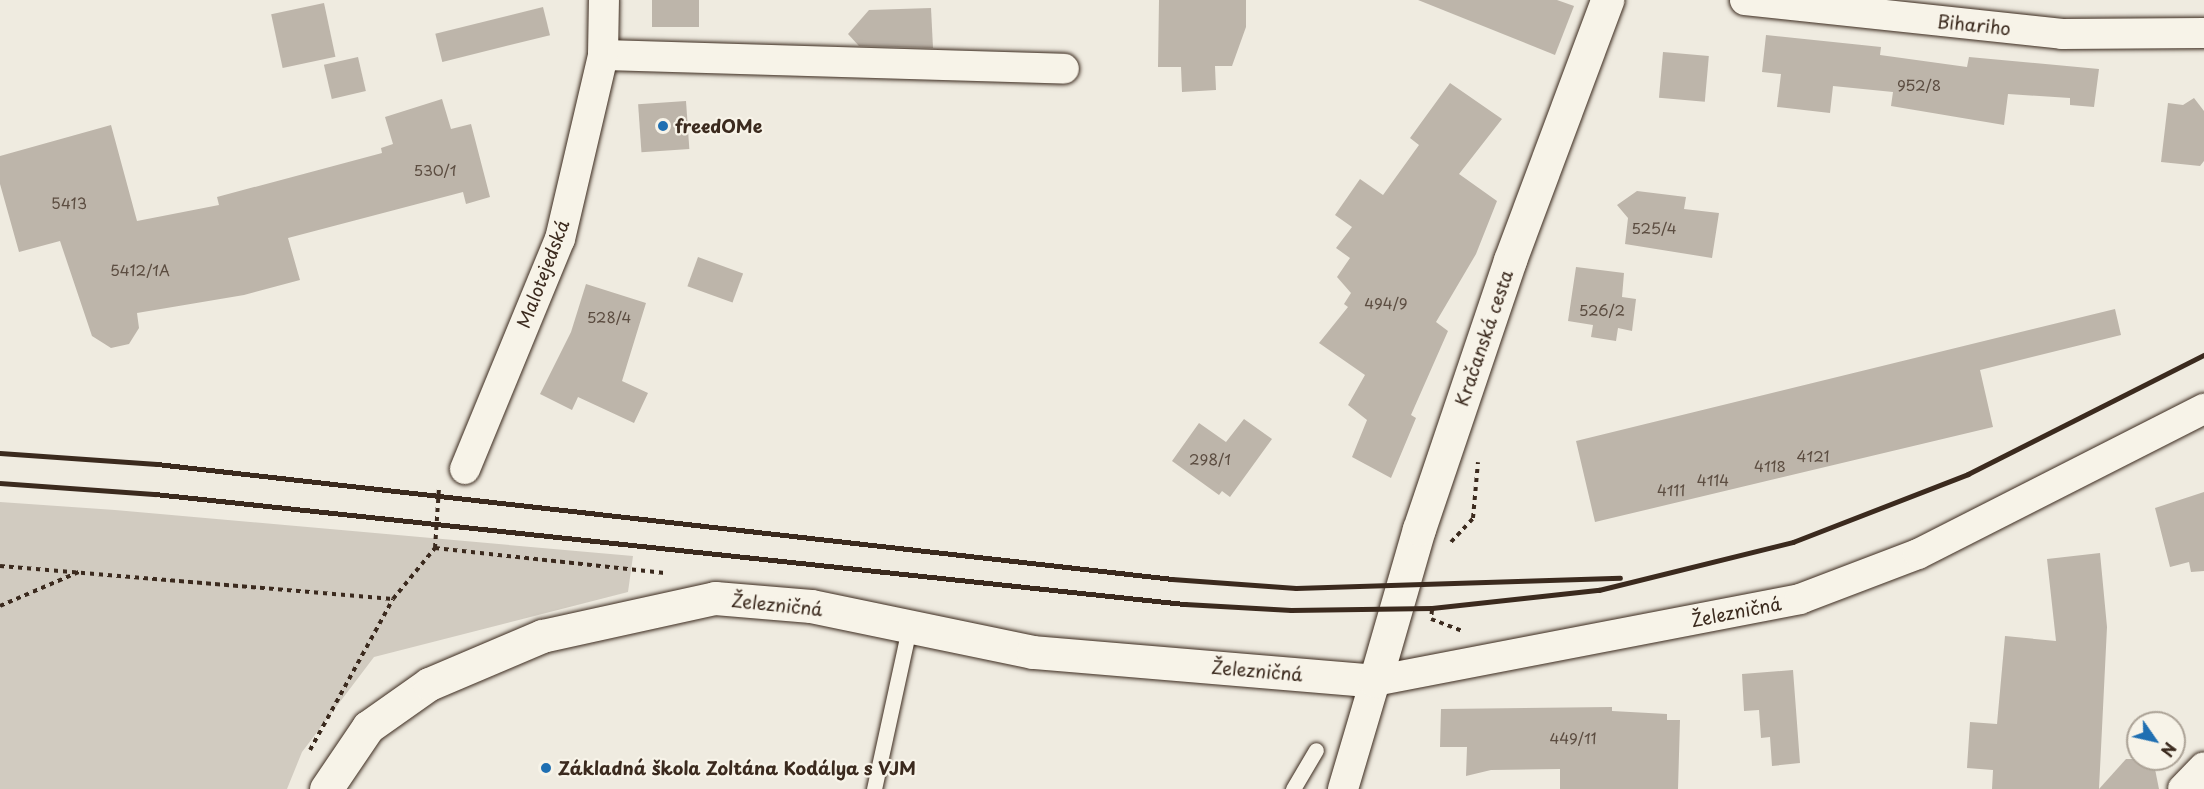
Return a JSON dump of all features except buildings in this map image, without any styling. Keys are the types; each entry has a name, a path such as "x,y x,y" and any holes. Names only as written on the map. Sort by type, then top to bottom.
{"street":[{"name":"Malotejedská","path":"453,477 560,239 603,55 603,0"},
{"name":"Kračanská cesta","path":"1375,681 1419,529 1510,261 1607,0"},
{"name":"Bihariho","path":"1745,0 2062,34 2204,33"},
{"path":"603,55 1064,69"},
{"name":"Železničná","path":"326,789 368,727 429,684 542,636 714,598 811,606 909,629 1033,652 1375,681 1800,599 1918,554 2204,409"},
{"path":"1343,789 1375,681"}],"lane":[{"path":"874,789 909,629"},
{"path":"1293,789 1316,750"}],"path":[{"path":"1445,548 1473,518 1480,449"},
{"path":"306,757 393,599 435,548 453,477"},
{"path":"435,548 679,574"},
{"path":"0,566 393,599"},
{"path":"0,606 81,571"},
{"path":"1433,597 1431,619 1470,634"}],"shaded area":[{"path":"0,502 115,510 633,556 628,592 374,657 302,752 287,789 0,789"}],"railway":[{"path":"0,483 155,494 1185,604 1291,610 1432,608 1599,590 1793,542 1968,474 2204,355"},
{"path":"0,453 157,464 1172,579 1296,588 1620,578"}],"place":[{"name":"freedOMe","path":"663,126"},
{"name":"Základná škola Zoltána Kodálya s VJM","path":"546,768"}]}
